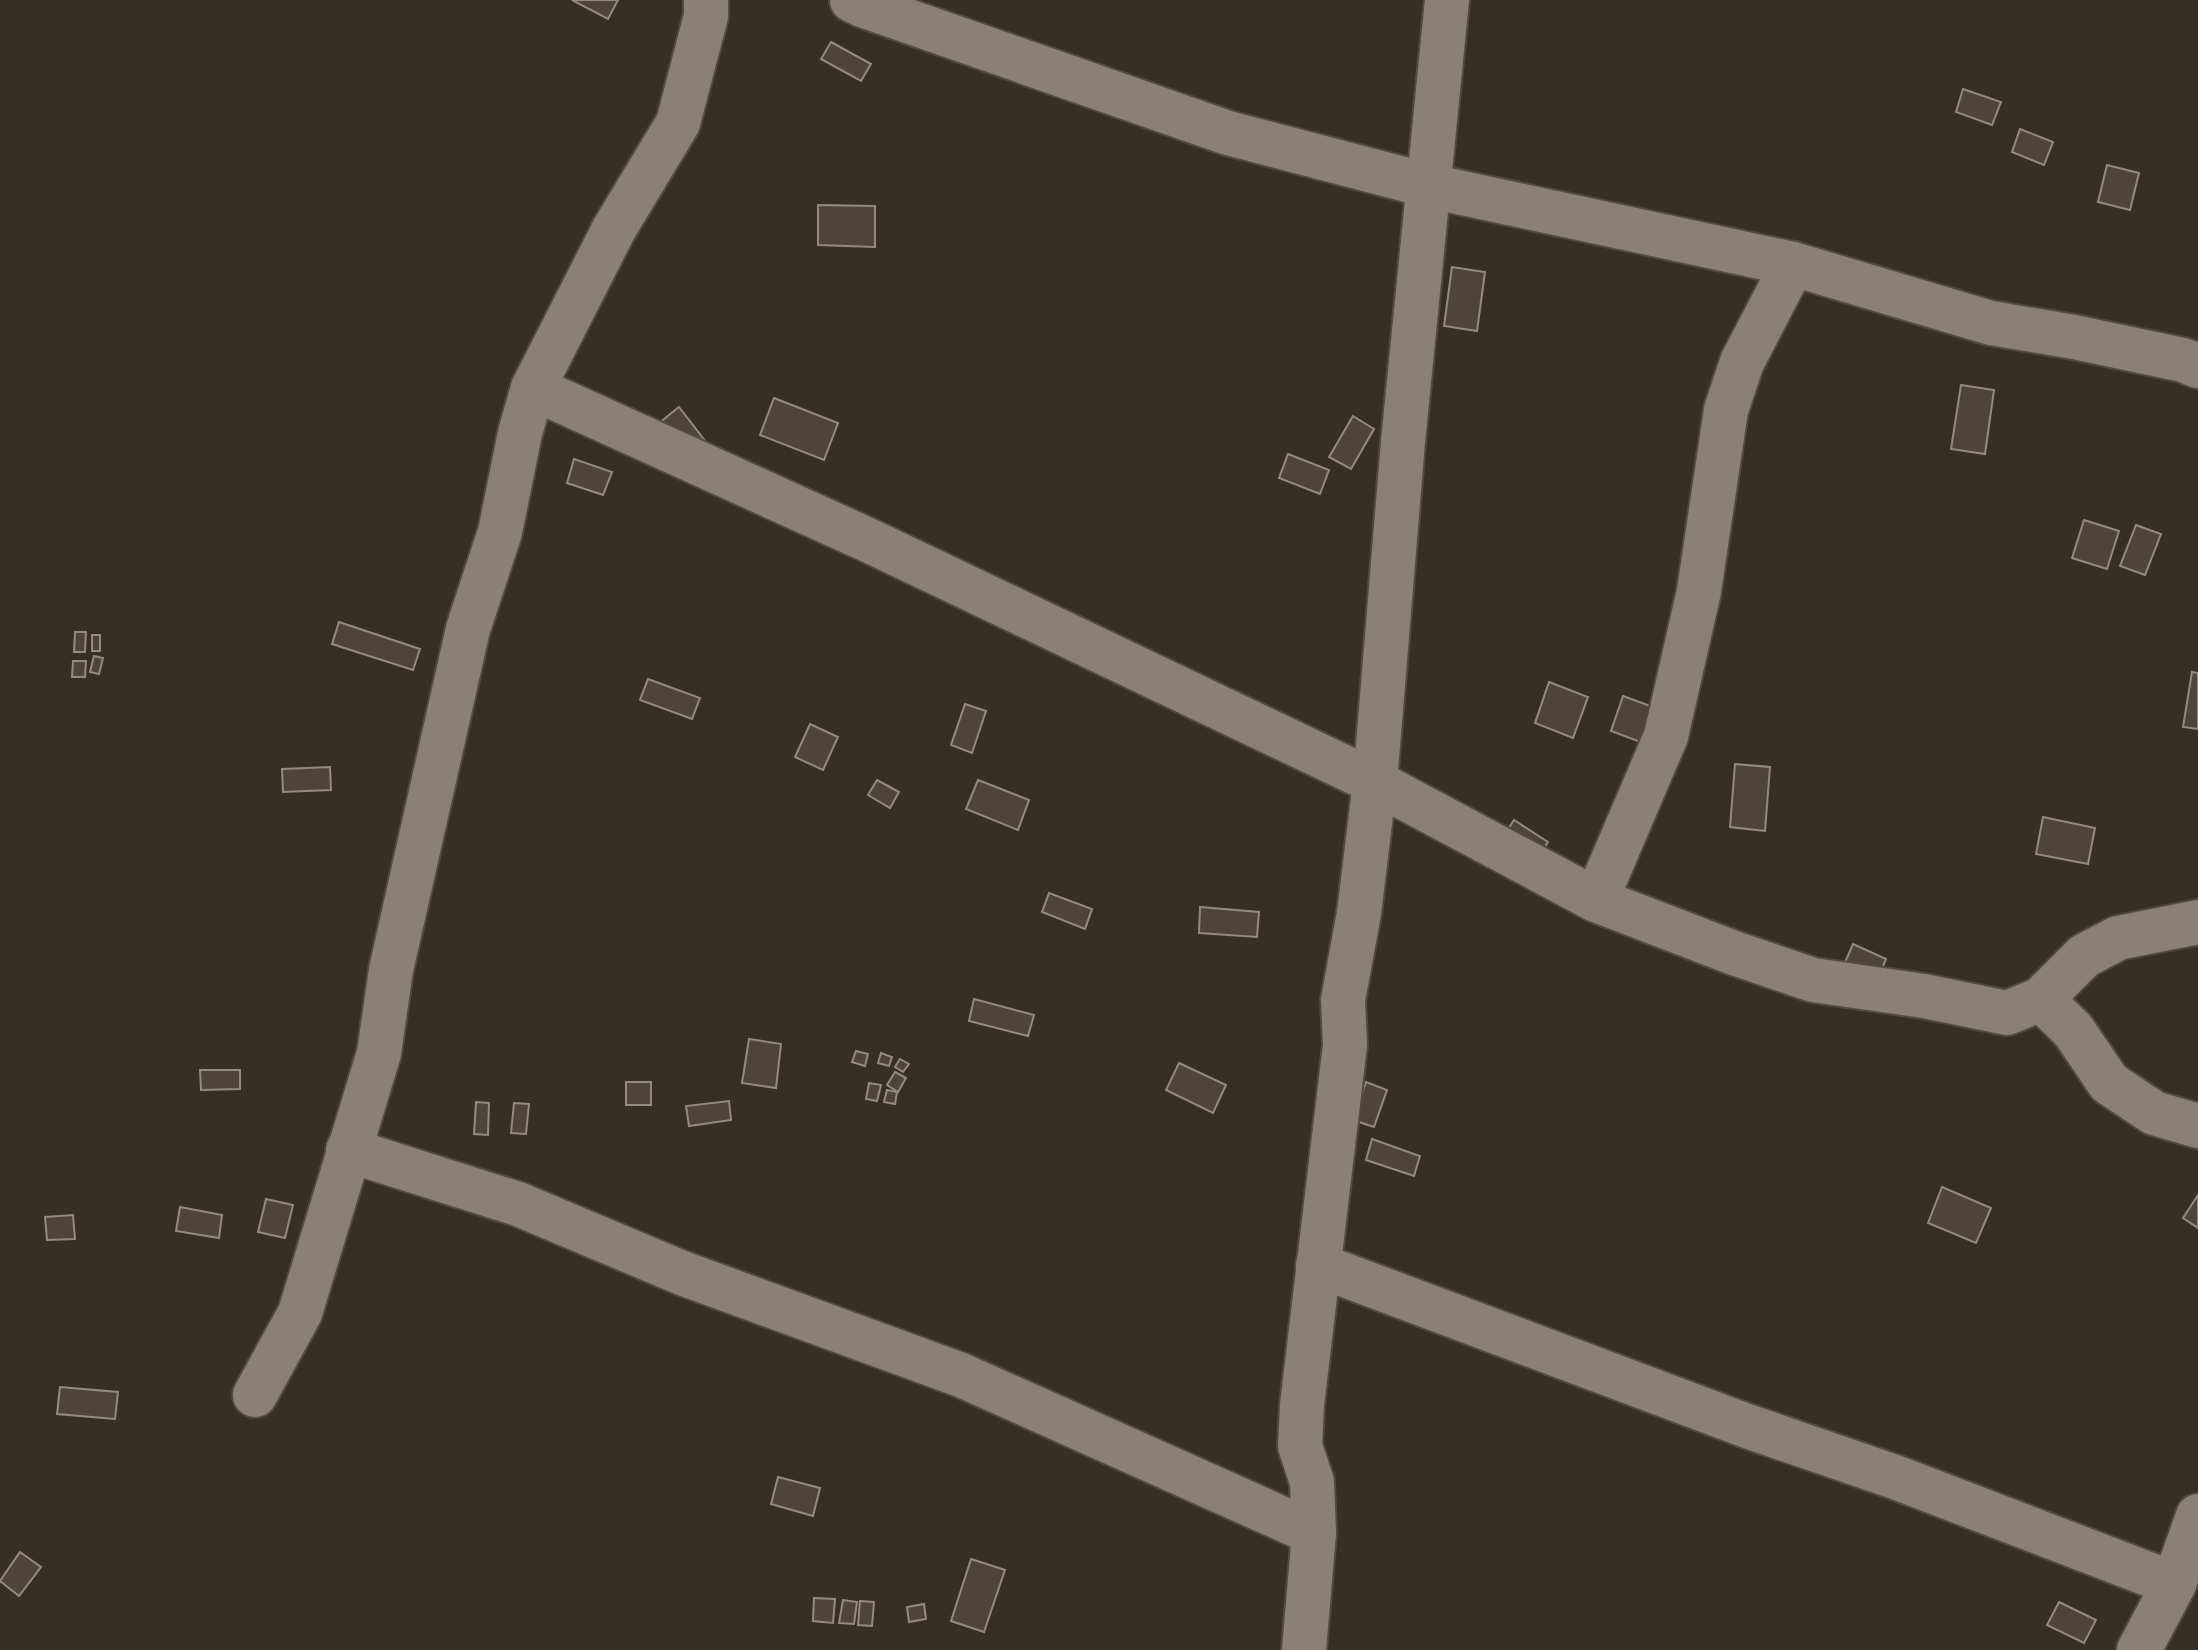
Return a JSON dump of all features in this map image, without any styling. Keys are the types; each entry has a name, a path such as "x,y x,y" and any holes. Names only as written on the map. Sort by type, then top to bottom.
{"street":[{"path":"255,1395 300,1313 379,1053 391,970 468,629 500,532 520,433 533,388 614,229 678,123 706,16 706,0"},
{"path":"852,0 1228,133 1430,186 1793,264 1991,323 2074,337 2183,360 2198,366"},
{"path":"1304,1650 1314,1533 1312,1482 1300,1446 1302,1405 1345,1045 1343,1000 1359,913 1375,782 1403,442 1447,0"},
{"path":"1596,900 1666,736 1699,591 1726,410 1742,362 1793,264"},
{"path":"533,388 870,541 1375,782 1596,900 1813,980 1924,996 2007,1013 2041,999 2084,956 2118,938 2198,922"},
{"path":"2041,999 2073,1030 2109,1083 2154,1113 2198,1126"},
{"path":"348,1150 518,1204 682,1273 961,1375 1314,1533"},
{"path":"1318,1265 1747,1426 1895,1477 2174,1584"},
{"path":"2139,1650 2174,1584 2198,1516"}],"building":[{"path":"572,0 618,0 608,19"},
{"path":"831,42 871,64 861,81 821,59"},
{"path":"1963,89 2001,102 1992,125 1956,112"},
{"path":"2020,129 2053,142 2044,165 2012,152"},
{"path":"2107,165 2139,173 2130,210 2098,202"},
{"path":"818,205 875,206 875,247 818,245"},
{"path":"1452,267 1485,272 1477,331 1444,326"},
{"path":"1961,385 1994,390 1985,454 1951,449"},
{"path":"774,398 838,423 824,460 760,435"},
{"path":"679,407 709,446 648,432"},
{"path":"1353,416 1374,429 1351,469 1329,457"},
{"path":"1288,454 1329,470 1320,494 1279,478"},
{"path":"574,459 612,472 603,495 567,483"},
{"path":"2084,520 2119,531 2107,569 2072,558"},
{"path":"2136,525 2161,534 2145,575 2120,566"},
{"path":"339,622 420,649 413,670 332,644"},
{"path":"75,632 86,632 85,652 74,652"},
{"path":"92,635 100,635 100,651 92,651"},
{"path":"94,656 103,658 99,674 90,672"},
{"path":"73,661 86,661 85,677 72,677"},
{"path":"2192,672 2198,673 2198,729 2183,727"},
{"path":"648,679 700,698 692,719 640,700"},
{"path":"1549,682 1588,697 1573,738 1535,723"},
{"path":"1623,696 1664,711 1651,746 1611,731"},
{"path":"965,704 986,711 972,753 951,745"},
{"path":"810,724 838,737 823,770 795,757"},
{"path":"1735,764 1770,767 1765,831 1730,827"},
{"path":"330,767 331,790 283,792 282,769"},
{"path":"877,780 899,792 890,808 868,795"},
{"path":"978,780 1029,800 1018,830 966,809"},
{"path":"2043,817 2095,828 2088,864 2036,854"},
{"path":"1514,820 1548,842 1526,876 1492,854"},
{"path":"1049,893 1092,909 1085,929 1042,912"},
{"path":"1200,907 1259,912 1257,937 1199,933"},
{"path":"1853,944 1886,959 1867,1005 1833,990"},
{"path":"974,999 1034,1015 1028,1036 969,1021"},
{"path":"749,1039 781,1044 776,1088 742,1083"},
{"path":"856,1051 868,1054 865,1066 852,1062"},
{"path":"881,1053 892,1057 889,1066 878,1063"},
{"path":"900,1059 909,1064 903,1072 895,1067"},
{"path":"1179,1063 1226,1085 1213,1113 1166,1090"},
{"path":"200,1070 240,1070 240,1089 201,1090"},
{"path":"895,1072 906,1078 898,1092 887,1085"},
{"path":"626,1082 651,1082 651,1105 626,1105"},
{"path":"1366,1082 1387,1090 1374,1127 1353,1120"},
{"path":"869,1083 881,1085 877,1101 866,1099"},
{"path":"887,1090 897,1092 895,1104 884,1102"},
{"path":"729,1101 731,1120 689,1126 686,1106"},
{"path":"476,1102 489,1103 488,1135 474,1134"},
{"path":"514,1103 529,1104 526,1134 511,1133"},
{"path":"1372,1139 1420,1156 1414,1176 1366,1160"},
{"path":"1942,1187 1991,1208 1976,1243 1928,1223"},
{"path":"2198,1195 2198,1228 2183,1218"},
{"path":"266,1199 293,1205 285,1238 258,1232"},
{"path":"180,1207 222,1215 219,1238 176,1231"},
{"path":"73,1215 75,1239 47,1240 45,1217"},
{"path":"60,1387 118,1392 115,1419 57,1414"},
{"path":"778,1477 820,1488 813,1516 771,1504"},
{"path":"20,1552 41,1567 19,1596 0,1581"},
{"path":"971,1559 1005,1570 984,1632 951,1621"},
{"path":"814,1598 835,1599 833,1623 813,1621"},
{"path":"843,1600 857,1602 854,1624 839,1623"},
{"path":"860,1601 874,1602 872,1626 858,1625"},
{"path":"2059,1602 2096,1620 2084,1643 2047,1625"},
{"path":"924,1604 926,1619 909,1622 907,1607"}]}
